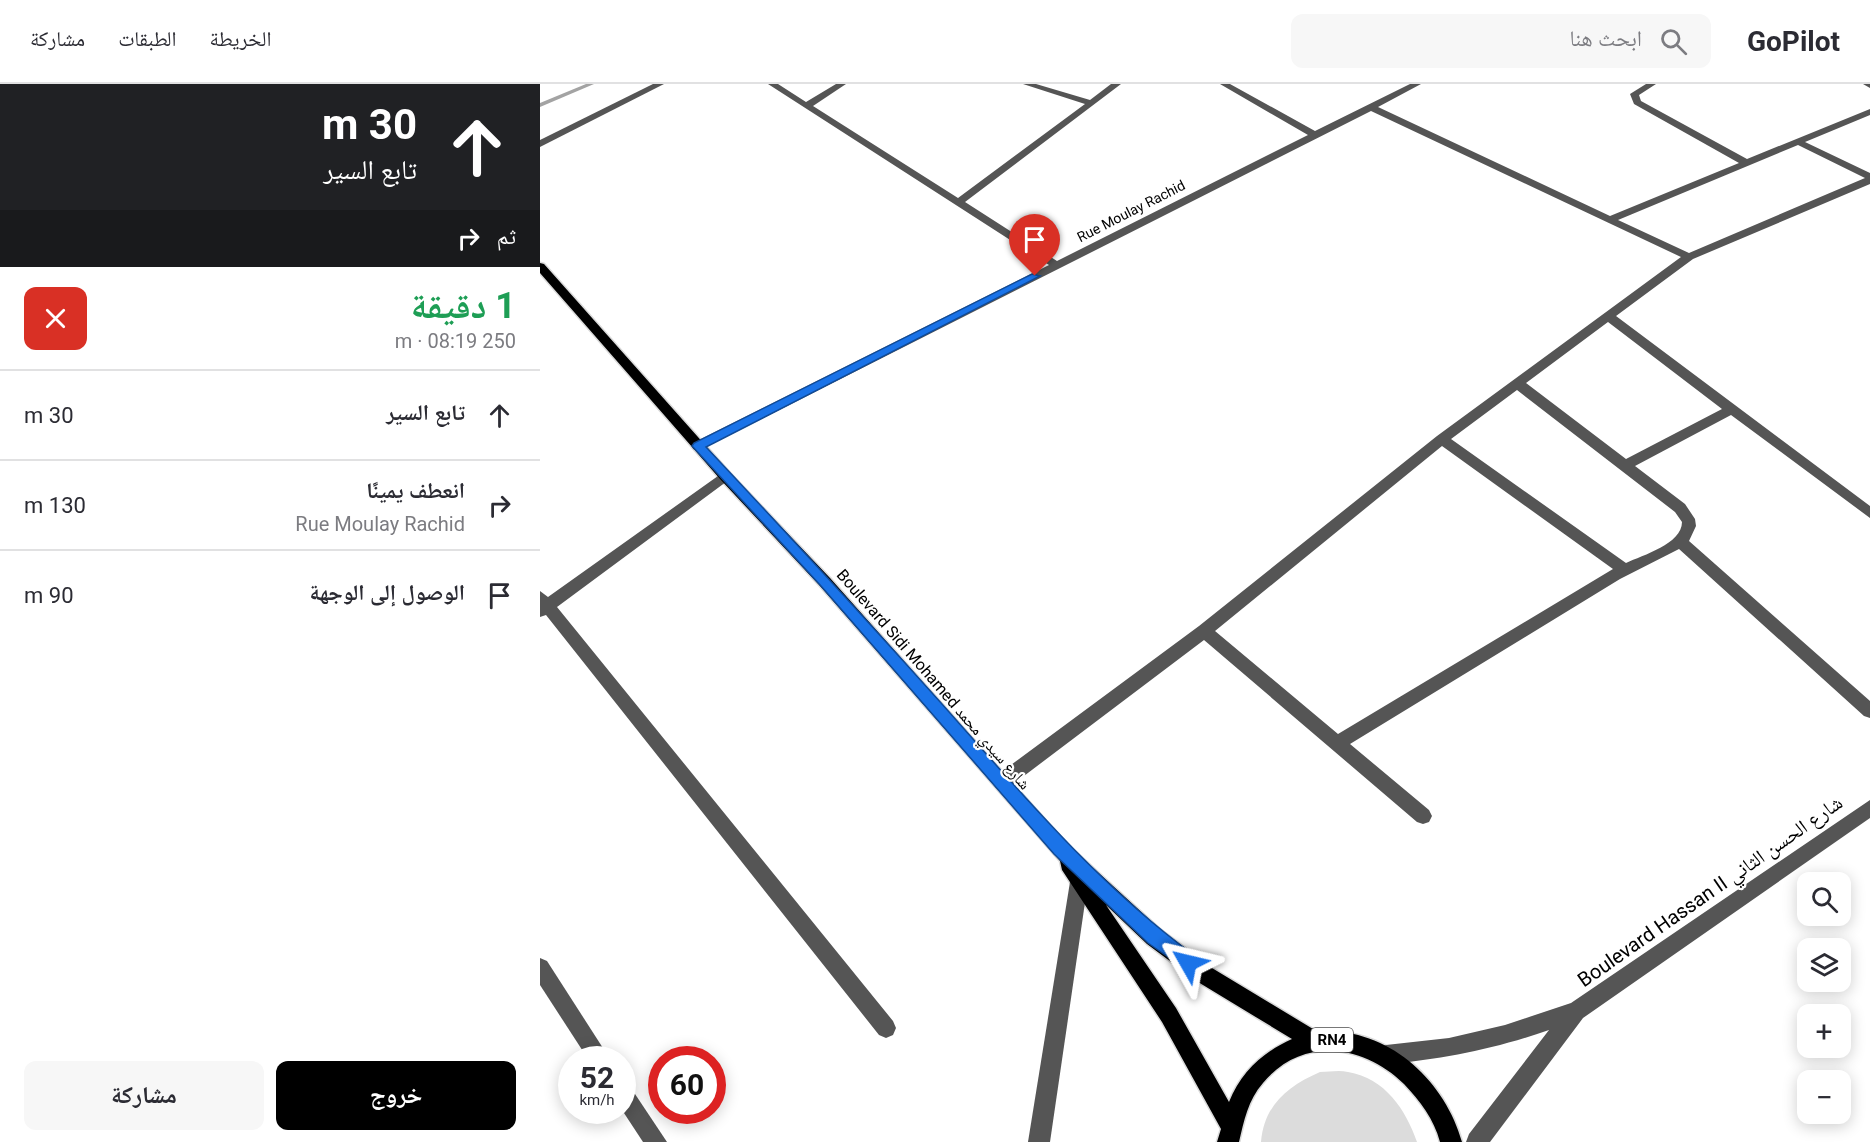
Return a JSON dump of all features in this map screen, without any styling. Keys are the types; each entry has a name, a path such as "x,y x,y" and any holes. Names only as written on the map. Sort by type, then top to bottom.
{"main road":[{"name":"Boulevard Sidi Mohamed شارع سيدي محمد","path":"543,274 725,476 825,582 1059,848"},
{"name":"RN4","path":"1059,848 1079,882 1169,1015 1229,1133"},
{"name":"RN4","path":"1059,848 1154,937 1205,975 1313,1040"},
{"name":"RN4","path":"1229,1133 1243,1094 1262,1068 1286,1050 1313,1040 1346,1039 1386,1055 1412,1074 1433,1102 1451,1142"}],"street":[{"path":"540,144 660,84"},
{"path":"772,84 1057,266"},
{"path":"806,106 842,84"},
{"path":"1028,84 1092,103"},
{"path":"958,203 1116,84"},
{"path":"1224,84 1315,135"},
{"name":"Rue Moulay Rachid","path":"698,446 1417,84"},
{"path":"1652,84 1635,94 1637,102 1745,162"},
{"path":"1371,107 1689,257"},
{"path":"1609,220 1870,112"},
{"path":"1798,142 1870,178"},
{"path":"1002,782 1204,631 1442,440 1689,257 1870,178"},
{"path":"1608,317 1870,513"},
{"path":"1337,743 1624,569 1679,541 1689,529 1691,522 1688,515 1517,383"},
{"path":"1626,465 1730,410"},
{"path":"1442,440 1624,569"},
{"path":"725,476 542,605 886,1028"},
{"path":"1679,541 1870,711"},
{"path":"1204,631 1423,816"},
{"name":"Boulevard Hassan II شارع الحسن الثاني","path":"1576,1011 1870,808"},
{"path":"1039,1142 1079,882"},
{"path":"540,968 591,1046"},
{"path":"1386,1055 1449,1048 1505,1035 1576,1011"},
{"path":"1477,1142 1576,1011"},
{"path":"636,1113 656,1142"}],"shaded area":[{"path":"1338,1071 1361,1075 1383,1088 1407,1118 1417,1142 1261,1142 1267,1117 1280,1098 1298,1084 1320,1072"}],"waterway":[{"path":"540,105 591,84"}],"route":[{"path":"1035,276 698,446 825,582 1059,848 1154,937 1188,963"}]}
